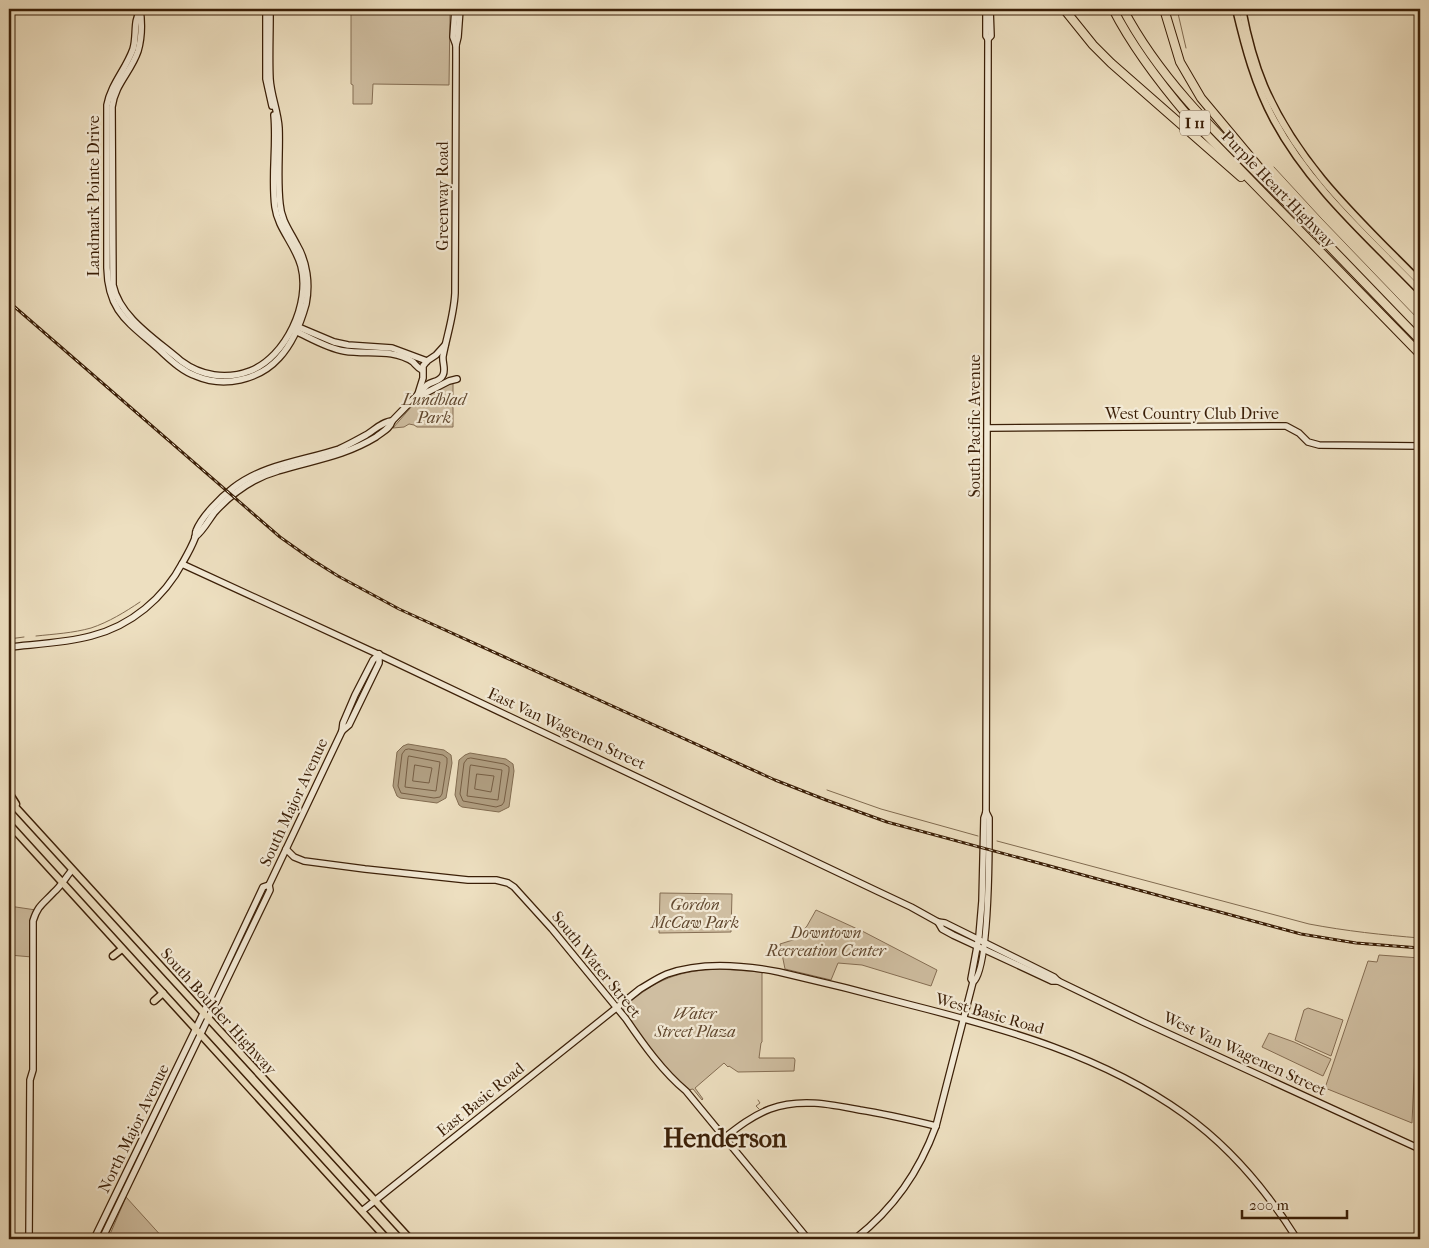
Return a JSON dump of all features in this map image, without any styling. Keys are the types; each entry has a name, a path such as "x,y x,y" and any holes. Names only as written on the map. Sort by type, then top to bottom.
{"highway":[{"name":"Purple Heart Highway","path":"1113,9 1134,46 1163,87 1188,116 1420,354"},
{"name":"Purple Heart Highway","path":"1123,9 1150,54 1192,107 1420,340"},
{"path":"1164,9 1180,62 1192,84 1201,98 1290,206"},
{"path":"1068,11 1089,41 1111,63 1293,224"}],"main road":[{"path":"1236,9 1261,92 1273,119 1298,154 1420,282"},
{"path":"1242,9 1249,50 1272,104 1308,173 1420,291"},
{"path":"1261,92 1269,104 1272,104"},
{"path":"1332,200 1338,203 1355,220 1360,220"},
{"path":"9,793 20,812"},
{"name":"South Boulder Highway","path":"9,800 410,1239"},
{"name":"South Boulder Highway","path":"9,824 387,1239"},
{"path":"113,956 122,949"},
{"path":"154,1001 162,993"}],"street":[{"name":"Landmark Pointe Drive","path":"140,10 142,17 138,52 116,90 112,107 113,278 118,299 132,319 181,361 196,370 215,376 229,376 241,374 263,365 282,347 294,328 306,303 308,293 307,273 302,256 285,224 280,203 279,130 270,78 270,15 268,9"},
{"name":"Greenway Road","path":"455,9 453,37 456,45"},
{"name":"Greenway Road","path":"443,365 455,293 456,45 460,9"},
{"name":"South Pacific Avenue","path":"856,1239 874,1223 899,1194 919,1164 936,1126 973,982 971,979 981,945 984,818 986,812 988,39 986,36 986,9"},
{"name":"South Pacific Avenue","path":"988,39 991,36 990,9"},
{"path":"9,647 81,638 99,634 121,625 157,598 182,564 195,537 200,534 210,518 232,496 249,484 274,472 354,449 382,433 418,394 430,383 443,376 443,365 438,360 429,360 392,348 348,345 334,342 294,328"},
{"path":"294,328 335,349 352,352 381,352 395,355 413,362 426,380 434,382"},
{"name":"Greenway Road","path":"429,360 445,345"},
{"path":"418,394 422,382 424,363 429,360"},
{"path":"413,399 457,379"},
{"name":"West Country Club Drive","path":"988,428 1286,426 1299,433 1308,442 1319,445 1420,446"},
{"name":"East Van Wagenen Street","path":"182,564 379,654 911,907 938,922 942,929 981,945"},
{"name":"South Major Avenue","path":"200,1035 270,890 269,884 342,731 342,723 355,695 373,660 379,654"},
{"name":"South Water Street","path":"286,849 294,857 304,861 468,880 496,880 508,883 514,887 808,1239"},
{"path":"30,1239 30,1080 33,1070 33,922 36,910 72,870"},
{"name":"South Major Avenue","path":"195,1029 263,887 269,884"},
{"name":"West Van Wagenen Street","path":"981,945 1052,981 1058,981 1420,1149"},
{"name":"West Basic Road","path":"616,1008 640,989 667,974 692,968 730,966 779,972 1018,1034 1059,1049 1129,1081 1184,1114 1212,1136 1258,1182 1297,1239"},
{"name":"East Basic Road","path":"362,1211 616,1008"},
{"name":"North Major Avenue","path":"94,1239 195,1029"},
{"name":"North Major Avenue","path":"102,1239 200,1035"},
{"path":"724,1138 760,1113 776,1107 802,1103 834,1105 936,1126"},
{"path":"155,1114 161,1117"},
{"path":"136,1152 143,1155"},
{"path":"103,1221 109,1224"}],"green space":[{"path":"351,11 450,12 449,85 373,84 372,104 353,104 353,85 351,84"},
{"name":"Lundblad Park","path":"437,377 453,383 453,427 417,427 409,424 404,427 393,428"},
{"name":"Gordon McCaw Park","path":"660,893 732,894 731,932 659,933"},
{"path":"9,906 36,910 32,957 9,955"},
{"name":"Downtown Recreation Center","path":"816,910 864,932 937,970 931,986 862,965 838,963 831,980 785,969 780,944 796,939 807,926"},
{"path":"1379,955 1420,958 1420,1032 1416,1032 1412,1123 1325,1088 1368,961 1377,962"},
{"name":"Water Street Plaza","path":"719,969 762,972 762,1042 759,1058 794,1058 794,1071 738,1072 724,1063 695,1088 702,1100 693,1089 688,1090 676,1079 635,1031 623,1010 625,1006 647,989 668,978 679,974"},
{"path":"1308,1008 1343,1020 1331,1056 1295,1040 1304,1010"},
{"path":"1269,1033 1331,1059 1323,1076 1262,1047"},
{"path":"126,1197 164,1239 108,1239"}],"water":[{"path":"408,744 444,750 451,755 452,763 446,798 437,803 397,796 393,786 397,752"},
{"path":"470,753 506,759 513,764 514,771 509,807 499,812 459,805 455,795 459,760"}],"waterway":[{"path":"1177,9 1186,48"},
{"path":"1274,167 1420,321"},
{"path":"36,636 91,628 110,620 140,602"},
{"path":"9,639 24,637"},
{"path":"827,790 881,809 978,836"},
{"path":"997,841 1309,924 1420,938"},
{"path":"632,1013 633,1005"},
{"path":"677,1011 690,1006"},
{"path":"758,1100 760,1103 756,1106 759,1109"}],"railway":[{"path":"9,302 280,537 338,576 399,609 775,780 887,822 1301,934 1356,943 1420,948"}],"district":[{"name":"Henderson","path":"725,1138"}]}
